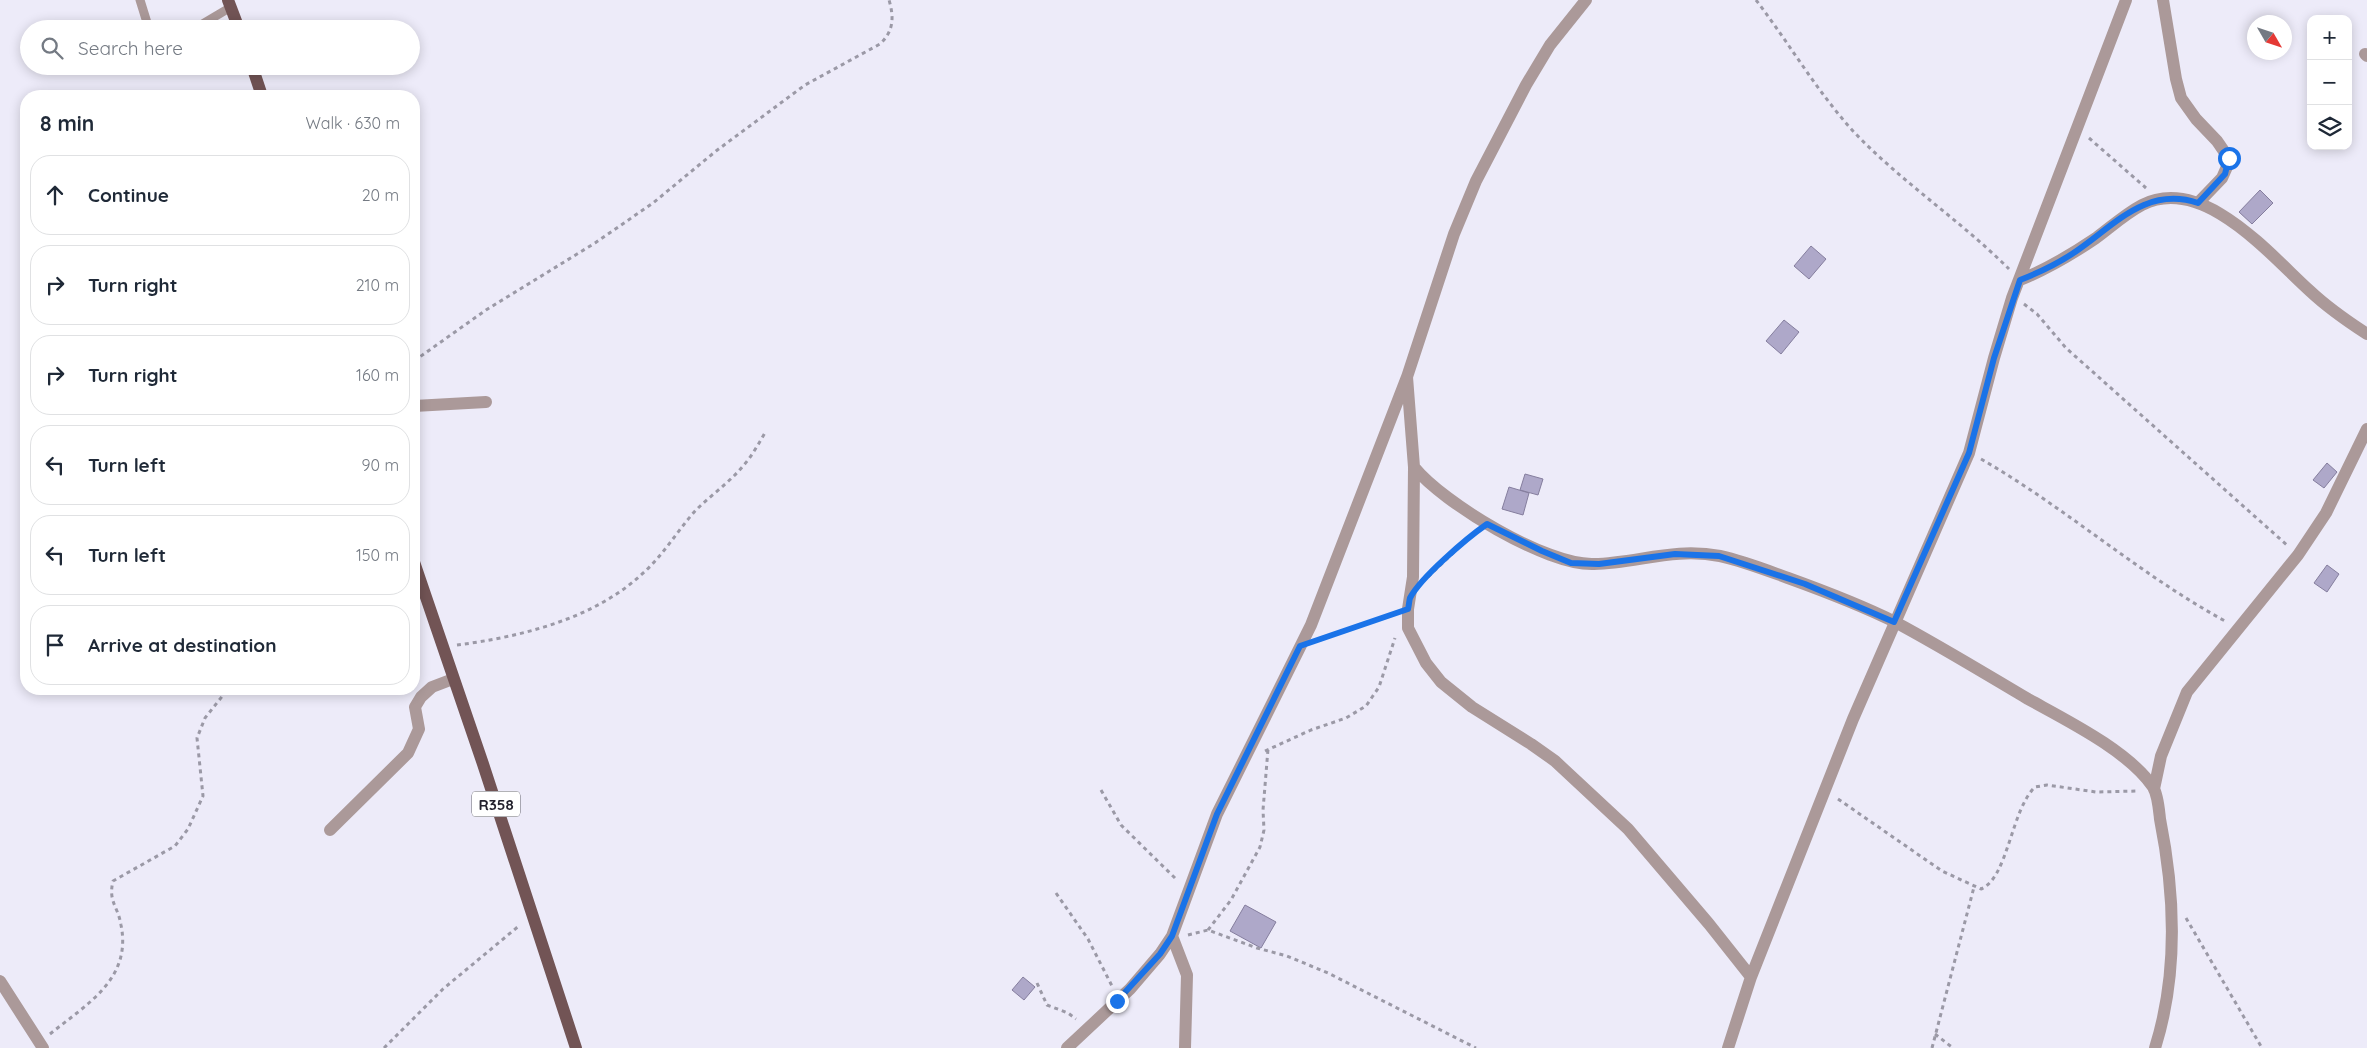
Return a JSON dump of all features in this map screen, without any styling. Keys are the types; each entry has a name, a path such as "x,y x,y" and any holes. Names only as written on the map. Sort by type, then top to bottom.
{"main road":[{"path":"230,4 235,20"},
{"path":"255,75 260,90"},
{"name":"R358","path":"420,581 441,647 483,764 576,1048"}],"street":[{"path":"1067,1048 1117,1001 1174,940 1188,891 1217,814 1311,624 1406,377 1454,234 1476,181 1526,85 1550,45 1586,0"},
{"path":"1728,1048 1751,977 1824,790 1894,622 1969,453 2012,298 2079,130 2126,0"},
{"path":"2163,0 2176,79 2182,98 2196,119 2217,141 2230,160 2222,178 2198,203"},
{"path":"2020,280 2050,267 2128,214 2158,200 2179,198 2198,203 2240,228 2281,261 2308,290 2367,334"},
{"path":"1406,377 1414,467 1413,577 1408,628 1426,663 1441,682 1486,717 1555,761 1628,829 1709,924 1751,977"},
{"path":"420,406 486,402"},
{"path":"2155,1048 2168,986 2172,944 2166,847 2154,789 2161,756 2187,692 2298,555 2326,513 2367,429"},
{"path":"1414,467 1423,478 1487,524 1571,563 1599,564 1675,554 1719,556 1805,584 1894,622 2083,730 2131,764 2154,789"},
{"path":"330,830 408,753 419,729 415,707 421,697 432,687 453,679"},
{"path":"1174,940 1187,975 1184,1048"},
{"path":"0,981 41,1045"}],"lane":[{"path":"140,0 146,20"},
{"path":"207,20 230,4"}],"path":[{"path":"420,357 486,310 595,243 653,204 716,152 805,85 870,52 887,37 892,24 892,10 889,0"},
{"path":"1756,0 1811,80 1854,132 1979,241 2020,280"},
{"path":"2079,130 2158,200"},
{"path":"2012,298 2038,314 2066,348 2192,458 2298,555"},
{"path":"441,647 495,640 535,631 569,617 623,590 643,574 697,509 745,464 766,431"},
{"path":"1969,453 2029,488 2196,605 2238,627"},
{"path":"1410,598 1462,543 1487,524"},
{"path":"1300,646 1398,612 1397,621"},
{"path":"1243,759 1311,730 1346,718 1366,706 1379,688 1396,630"},
{"path":"41,1045 106,987 119,969 123,946 121,924 110,894 113,881 175,846 188,829 203,796 197,738 205,718 223,695"},
{"path":"1208,930 1231,900 1260,847 1264,830 1263,810 1268,749"},
{"path":"1824,790 1851,806 1942,871 1974,887 1984,888 1995,874 2010,842 2021,806 2028,794 2037,786 2047,785 2074,790 2125,793 2154,789"},
{"path":"1101,790 1121,825 1188,891"},
{"path":"1932,1048 1974,887"},
{"path":"1056,892 1088,939 1117,1001"},
{"path":"2183,912 2262,1048"},
{"path":"384,1048 443,989 532,915"},
{"path":"1174,940 1193,932 1208,930 1257,948 1287,956 1328,973 1476,1048"},
{"path":"1037,983 1047,1005 1068,1013 1086,1030"},
{"path":"1936,1034 1953,1048"}],"building":[{"path":"2260,190 2273,203 2252,224 2239,212"},
{"path":"1811,246 1826,259 1809,279 1794,266"},
{"path":"1784,320 1799,332 1781,354 1766,341"},
{"path":"2327,463 2337,472 2324,488 2313,480"},
{"path":"1525,474 1543,479 1538,495 1520,490"},
{"path":"1509,487 1529,493 1523,515 1502,509"},
{"path":"2327,565 2339,574 2327,592 2314,583"},
{"path":"1245,905 1276,922 1261,948 1230,931"},
{"path":"1023,977 1035,987 1024,1000 1012,990"}],"route":[{"path":"1117,1001 1160,954 1172,936 1217,814 1300,646 1408,609 1410,598 1421,584 1462,543 1487,524 1571,563 1590,565 1675,554 1719,556 1805,584 1894,622 1969,453 1994,358 2012,298 2020,280 2050,267 2142,205 2168,197 2187,199 2198,203 2225,174 2230,164 2229,158"}]}
